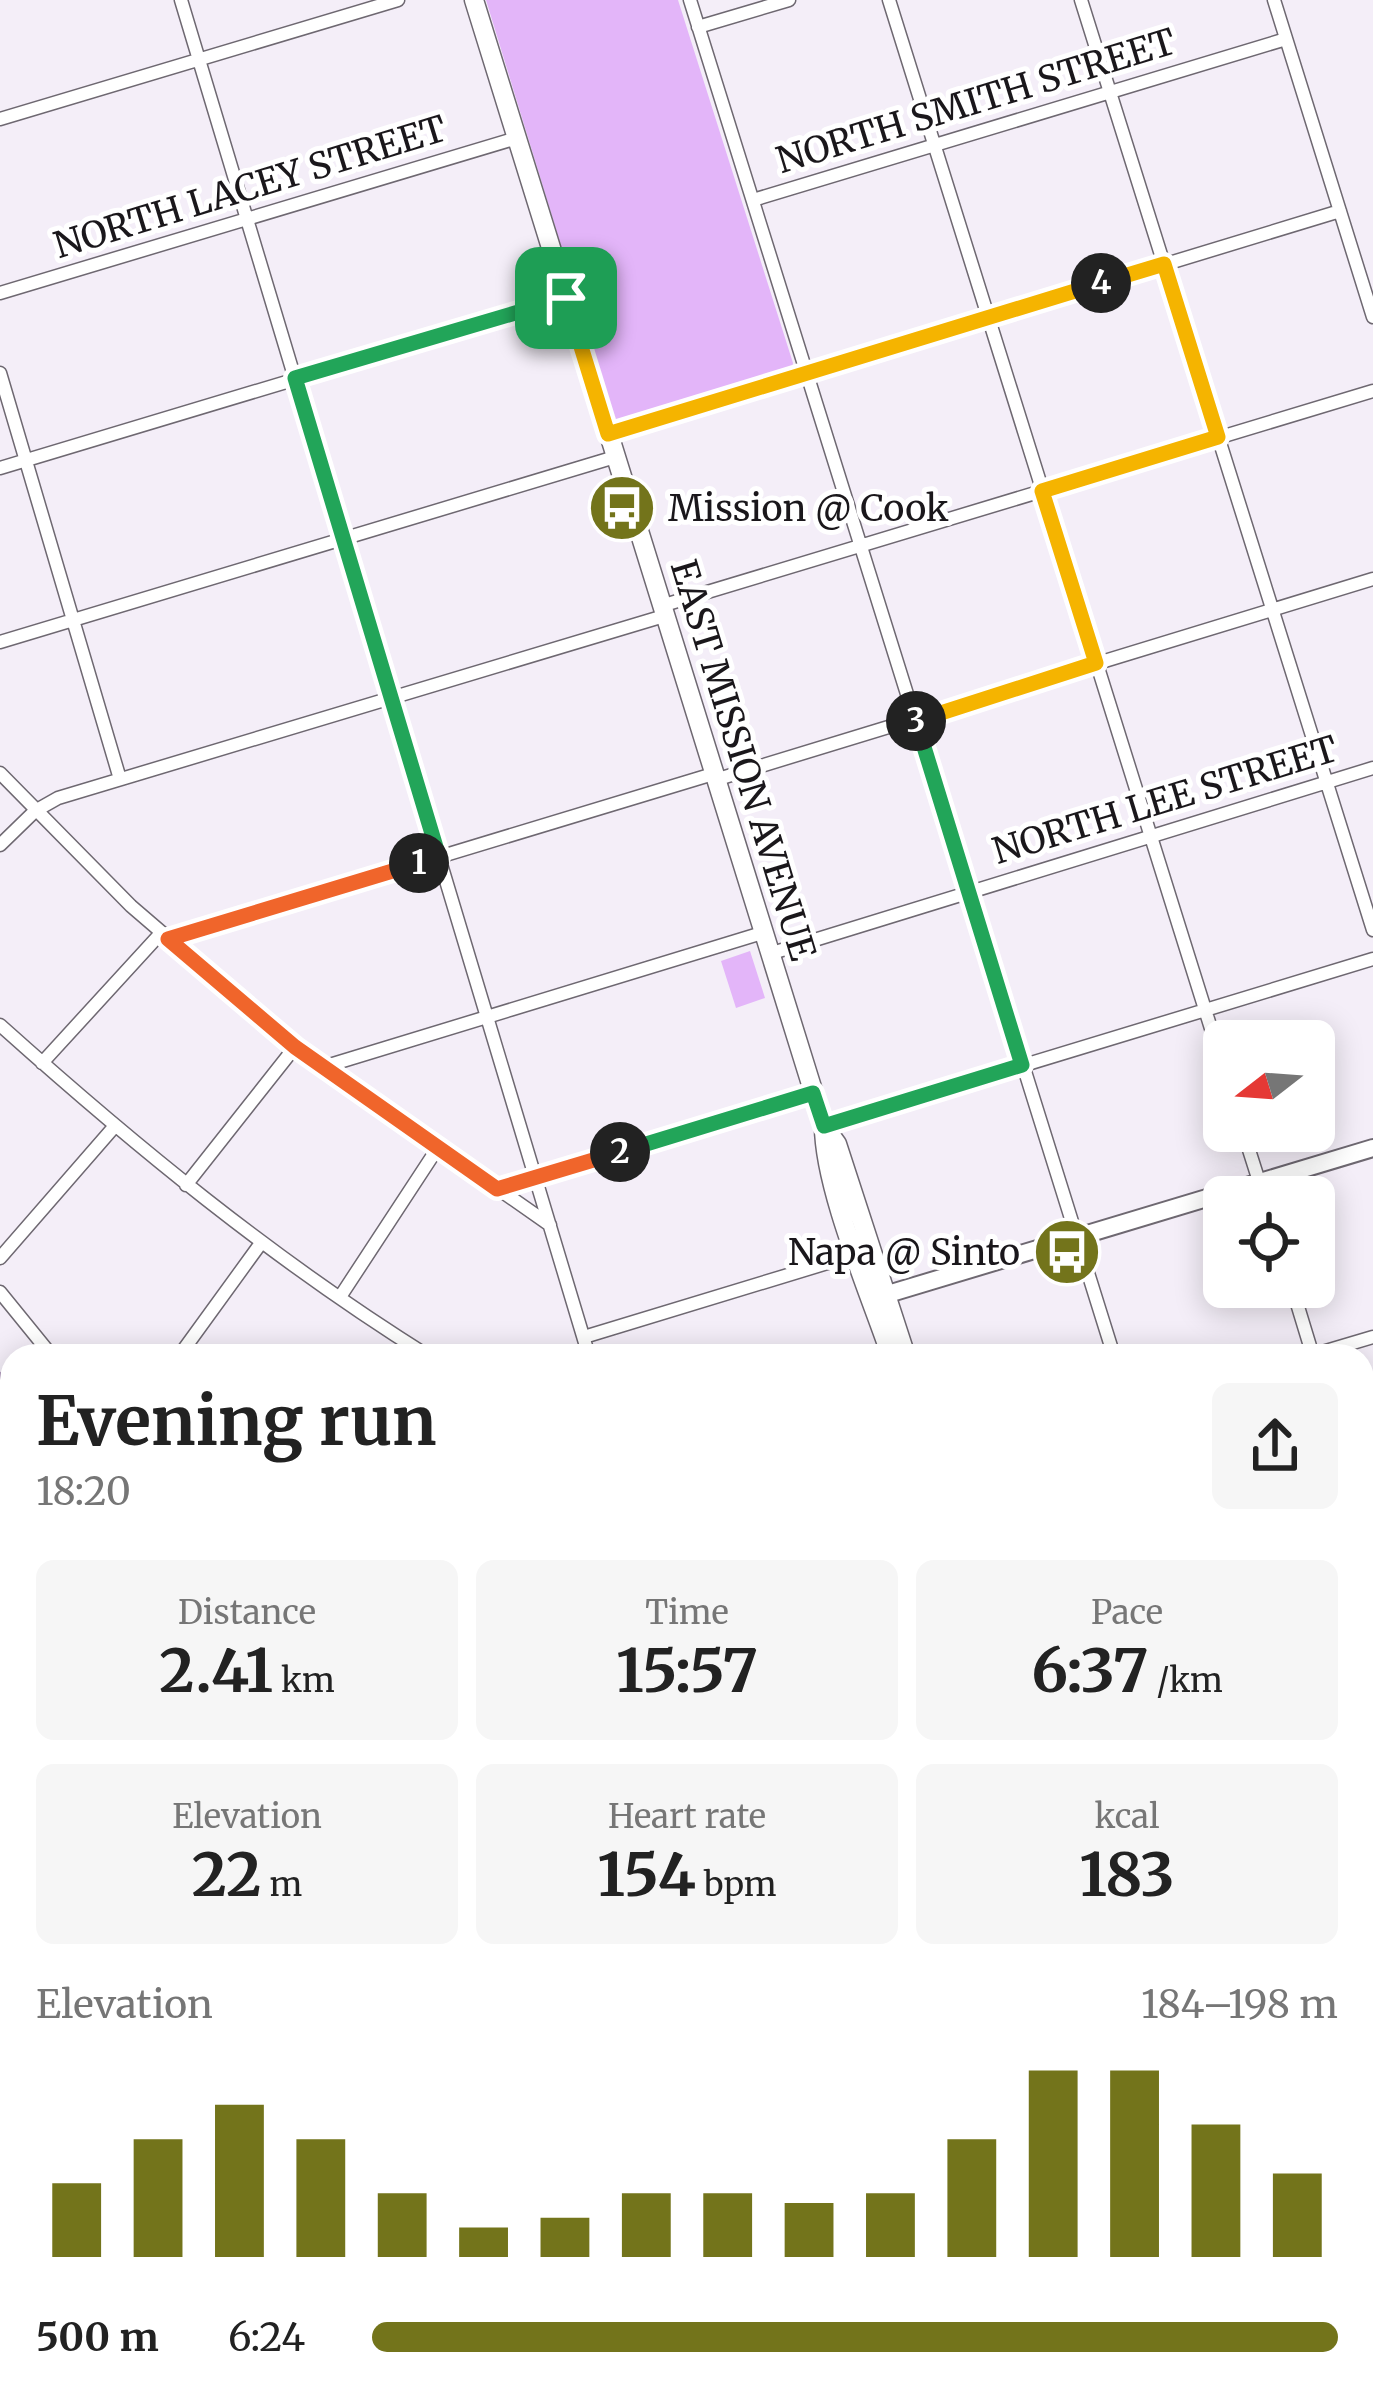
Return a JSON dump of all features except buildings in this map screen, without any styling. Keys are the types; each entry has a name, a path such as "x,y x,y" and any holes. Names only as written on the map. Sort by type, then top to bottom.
{"main road":[{"name":"EAST MISSION AVENUE","path":"474,0 762,933 824,1126 837,1144 889,1344"},
{"name":"EAST MISSION AVENUE","path":"824,1126 824,1148 856,1254 901,1344"},
{"path":"1299,1176 1373,1148"},
{"path":"879,1297 1203,1205"}],"street":[{"path":"181,0 586,1344"},
{"path":"0,119 398,0"},
{"path":"690,0 1110,1344"},
{"path":"698,27 789,0"},
{"path":"889,0 1208,1020"},
{"path":"1082,0 1373,930"},
{"path":"1274,0 1373,317"},
{"name":"NORTH SMITH STREET","path":"753,200 1286,39"},
{"name":"NORTH LACEY STREET","path":"0,293 517,138"},
{"path":"608,434 1340,211"},
{"path":"0,467 566,298"},
{"path":"0,373 120,779"},
{"path":"0,845 35,811 58,798 392,698 859,545 1373,392"},
{"path":"0,642 615,457"},
{"path":"42,1063 165,936 1373,580"},
{"name":"NORTH LEE STREET","path":"769,954 1373,768"},
{"path":"0,773 165,936 295,1047 550,1226"},
{"path":"323,1067 762,933"},
{"path":"824,1126 1373,959"},
{"path":"0,1025 186,1185 406,1344"},
{"path":"186,1185 295,1047"},
{"path":"497,1189 813,1093"},
{"path":"0,1258 114,1127"},
{"path":"340,1297 437,1149"},
{"path":"188,1344 261,1243"},
{"path":"584,1337 856,1254"},
{"path":"0,1292 42,1344"},
{"path":"1298,1308 1309,1344"}],"shaded area":[{"path":"486,0 678,0 792,369 620,422 614,419"},
{"path":"750,951 765,998 736,1008 721,961"}],"place":[{"name":"Mission @ Cook","path":"622,508"},
{"name":"Napa @ Sinto","path":"1067,1252"}],"route":[{"path":"1164,264 1218,437 1042,491 1096,663 915,718 1022,1065 824,1126 813,1093 497,1189 295,1047 168,939 439,857 295,378 566,298 608,434 1164,264"}]}
